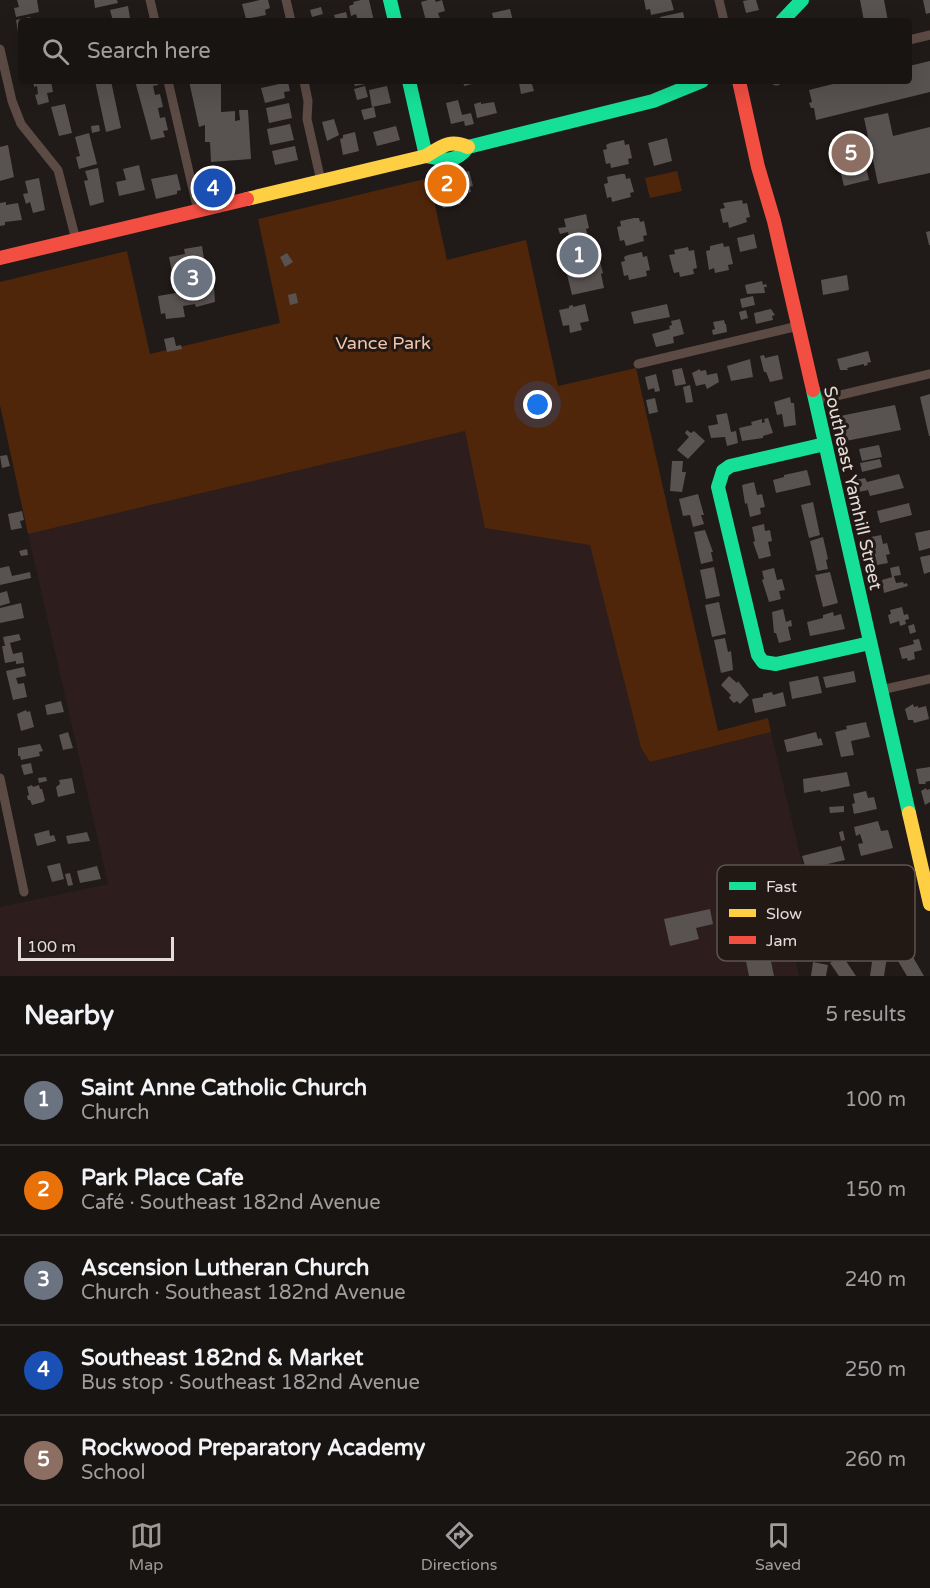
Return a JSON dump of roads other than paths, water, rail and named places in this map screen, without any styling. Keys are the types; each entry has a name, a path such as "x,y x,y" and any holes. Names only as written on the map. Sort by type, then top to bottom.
{"street":[{"path":"150,0 154,18"},
{"path":"286,0 290,18"},
{"path":"390,0 393,18"},
{"path":"719,0 723,18"},
{"path":"785,18 802,0"},
{"path":"912,39 930,35"},
{"path":"0,49 12,101 21,124 58,170 76,240"},
{"path":"169,84 198,211"},
{"path":"305,84 308,101 307,119 321,181"},
{"path":"410,84 426,156"},
{"path":"0,258 426,156 447,160 461,156 468,147 653,101 695,84"},
{"name":"Southeast Yamhill Street","path":"739,84 798,326 930,904"},
{"path":"638,364 798,326"},
{"path":"815,401 930,374"},
{"path":"825,444 730,466 723,471 719,479 720,498 758,655 764,662 776,664 870,643"},
{"path":"881,690 930,679"},
{"path":"0,778 24,892"}],"place":[{"name":"Rockwood Preparatory Academy","path":"851,153"},
{"name":"Park Place Cafe","path":"447,184"},
{"name":"Southeast 182nd & Market","path":"213,188"},
{"name":"Saint Anne Catholic Church","path":"579,255"},
{"name":"Ascension Lutheran Church","path":"193,278"}],"park label":[{"name":"Vance Park","path":"383,343"}]}
